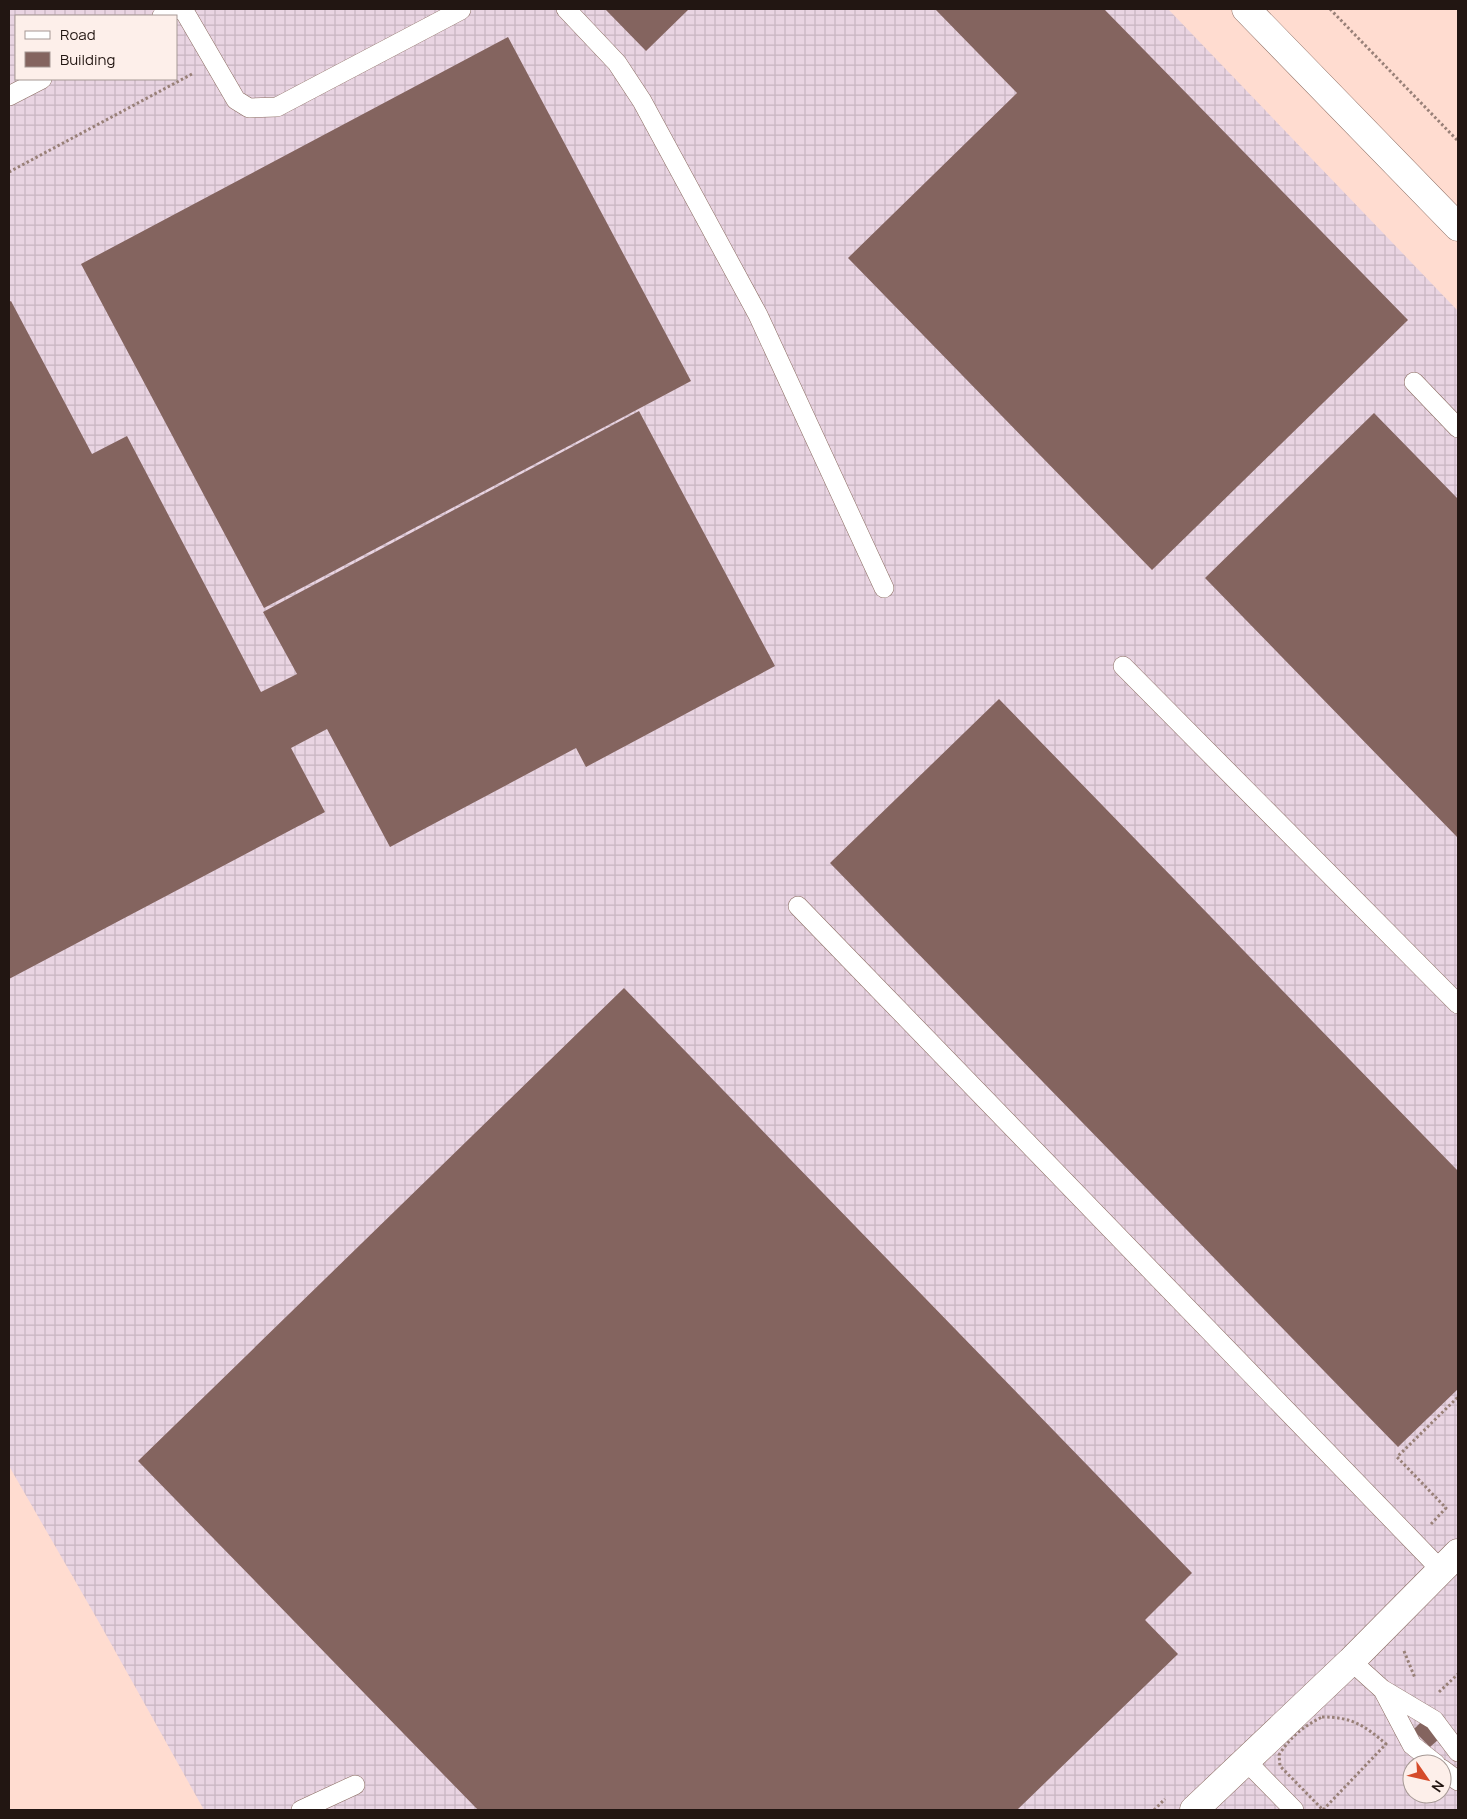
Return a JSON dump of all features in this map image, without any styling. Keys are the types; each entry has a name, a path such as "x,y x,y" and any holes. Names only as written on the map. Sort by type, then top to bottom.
{"street":[{"path":"1246,9 1458,227"},
{"path":"1194,1810 1351,1661 1450,1561"}],"lane":[{"path":"164,15 177,9"},
{"path":"183,9 236,100 249,108 277,107 461,10"},
{"path":"566,9 617,63 642,100 758,315 884,588"},
{"path":"9,96 40,80"},
{"path":"1414,382 1458,428"},
{"path":"1122,666 1458,1004"},
{"path":"798,906 1414,1541 1450,1561"},
{"path":"1351,1661 1382,1689 1434,1720 1458,1752"},
{"path":"1382,1689 1412,1745 1423,1754"},
{"path":"1246,1761 1293,1810"},
{"path":"302,1810 355,1786"}],"path":[{"path":"1330,9 1458,141"},
{"path":"9,172 214,62"},
{"path":"1414,1541 1446,1508 1398,1457 1458,1397"},
{"path":"1434,1697 1458,1674"},
{"path":"1322,1717 1341,1717 1360,1724 1386,1744 1322,1810 1280,1766 1279,1755 1286,1744 1305,1726 1322,1717"}],"shaded area":[{"path":"9,9 1168,9 1458,311 1458,1810 204,1810 9,1466"}],"building":[{"path":"605,9 689,9 646,51"},
{"path":"935,9 1104,9 1408,320 1152,570 848,258 1017,93"},
{"path":"508,37 691,381 264,608 81,264"},
{"path":"11,301 92,454 127,436 261,692 297,674 263,612 639,411 775,666 586,767 576,748 390,847 327,729 291,748 325,812 9,979 9,302"},
{"path":"1374,413 1458,499 1458,838 1205,578"},
{"path":"999,699 1458,1171 1458,1389 1398,1447 830,863"},
{"path":"624,988 1192,1573 1145,1620 1178,1654 1017,1810 478,1810 138,1461"},
{"path":"1422,1721 1439,1739 1430,1747 1413,1730"}]}
